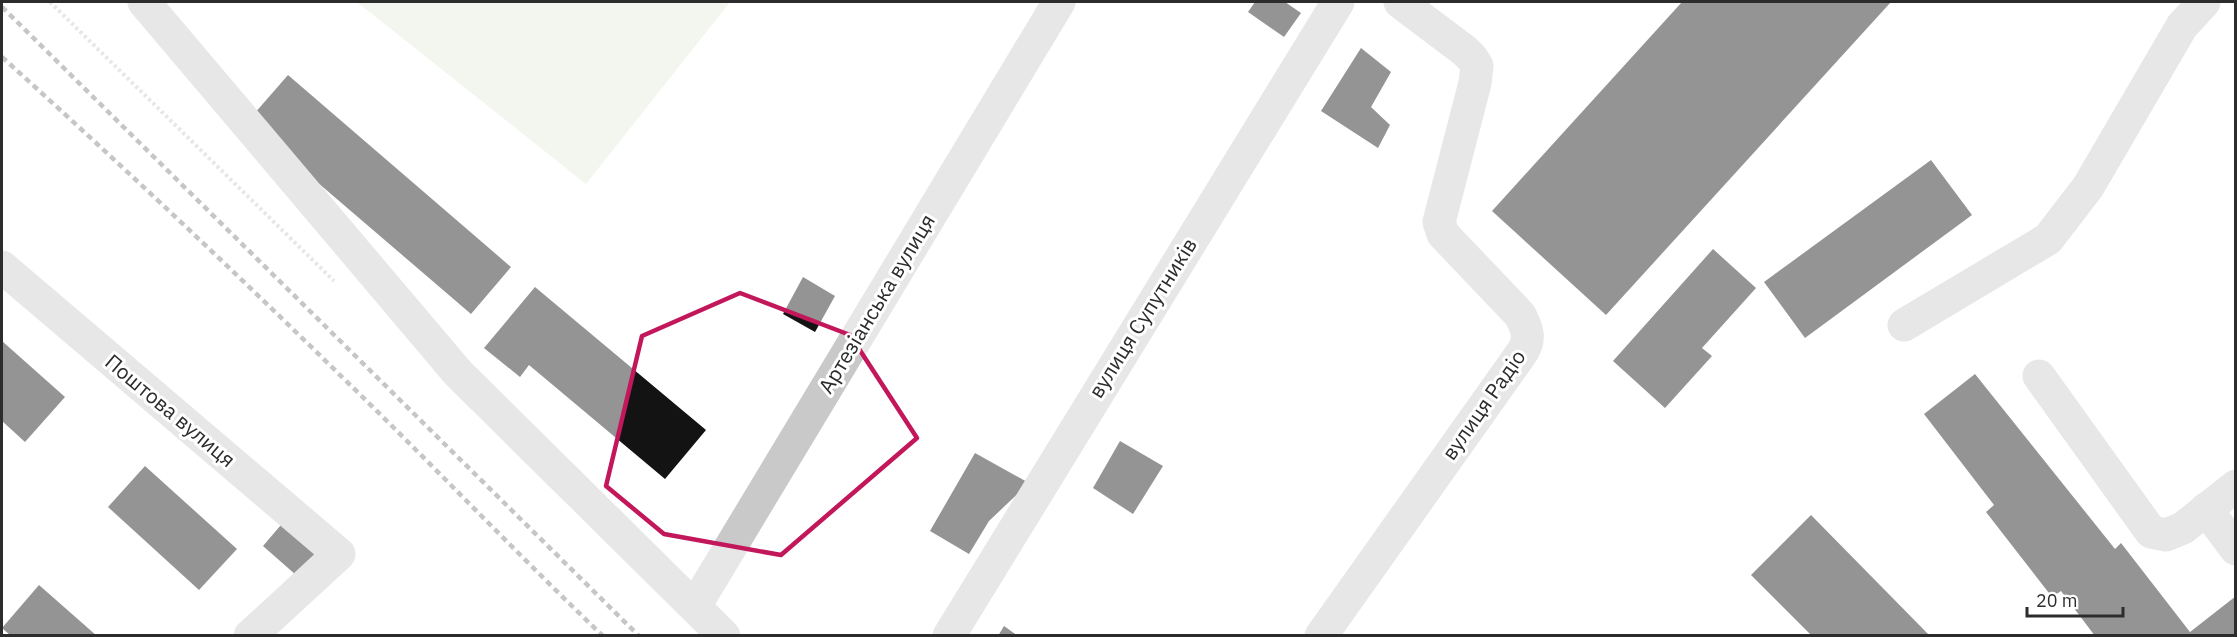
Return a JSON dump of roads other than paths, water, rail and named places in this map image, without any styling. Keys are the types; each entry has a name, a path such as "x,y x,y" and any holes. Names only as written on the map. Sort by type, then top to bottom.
{"street":[{"path":"144,2 458,373 724,636"},
{"name":"Артезіанська вулиця","path":"695,606 1059,2"},
{"name":"вулиця Супутників","path":"949,636 1338,2"},
{"name":"вулиця Радіо","path":"1322,636 1521,354 1529,337 1520,315 1443,234 1440,228 1439,222 1472,99 1476,66 1465,51 1400,2"},
{"path":"1904,325 2048,239 2088,187 2182,26 2204,2"},
{"name":"Поштова вулиця","path":"2,267 339,554 250,636"},
{"path":"2039,376 2151,532 2166,535 2183,528 2235,486"},
{"path":"2206,509 2235,549"}],"railway":[{"path":"2,7 639,636"},
{"path":"2,57 258,296 603,636"}]}
